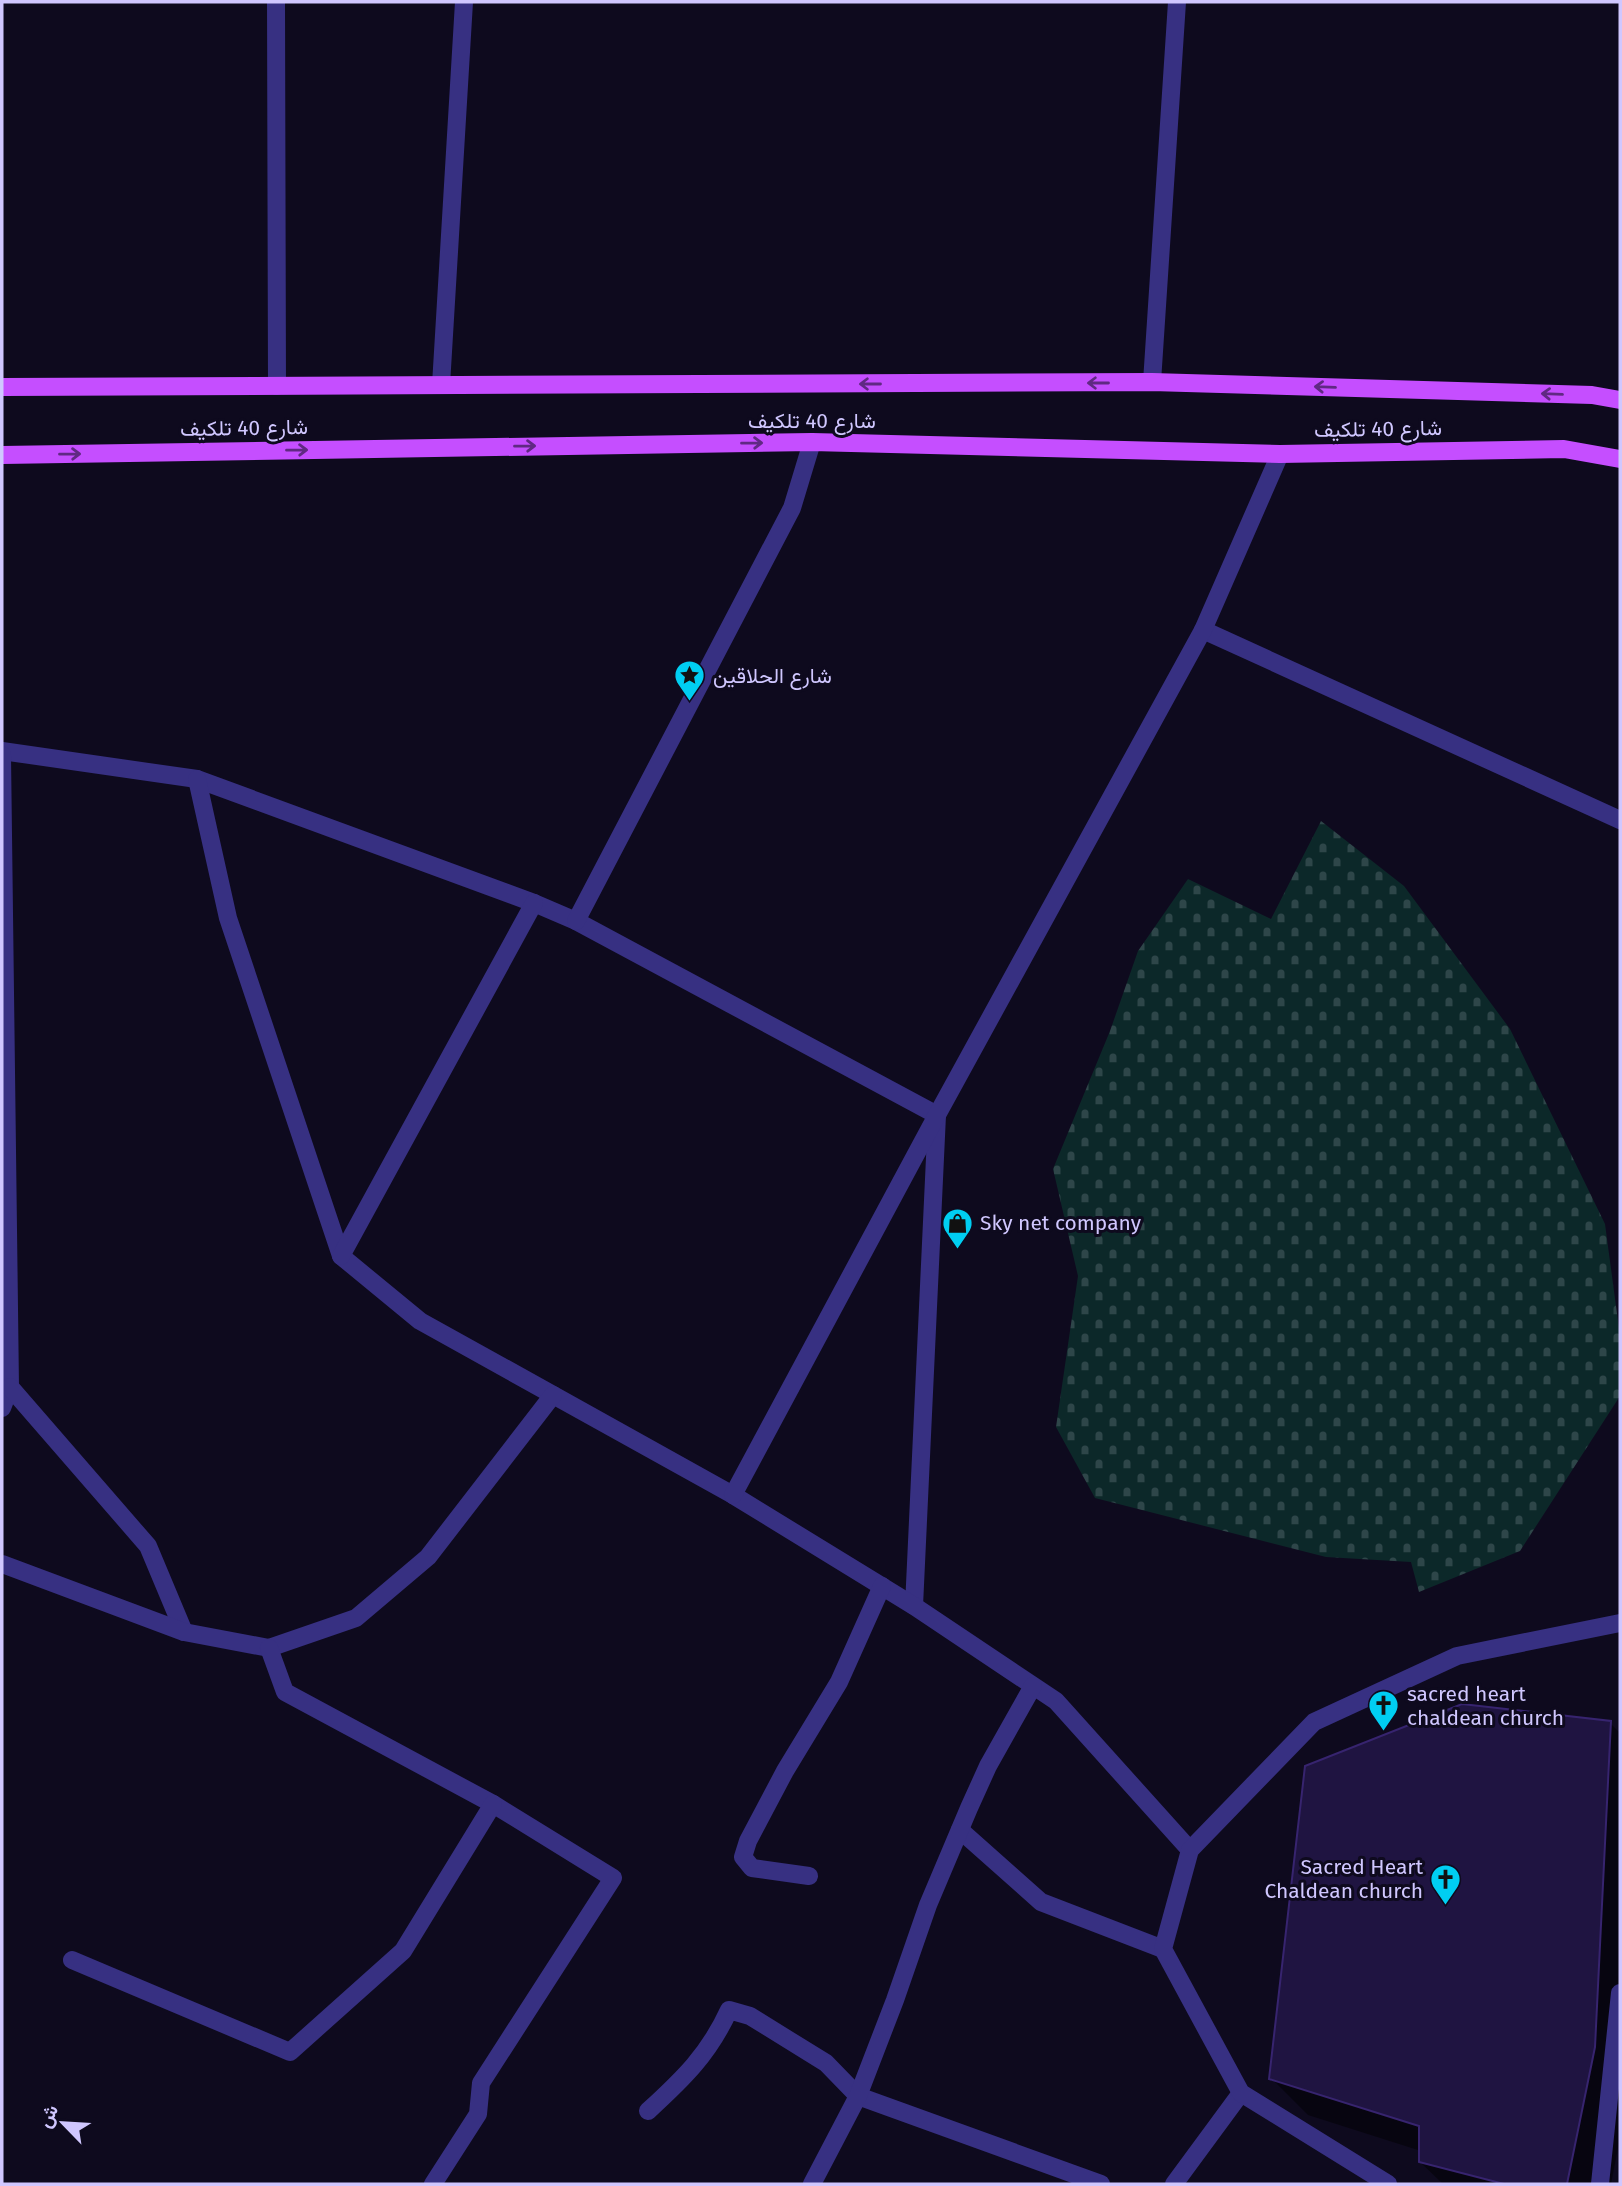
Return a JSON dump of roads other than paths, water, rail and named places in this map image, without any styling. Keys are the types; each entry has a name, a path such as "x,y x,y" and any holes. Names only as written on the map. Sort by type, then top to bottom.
{"main road":[{"name":"شارع 40 تلكيف","path":"2,387 1152,382 1592,395 1620,400"},
{"name":"شارع 40 تلكيف","path":"2,455 812,442 1280,454 1564,449 1620,459"}],"street":[{"path":"276,2 277,386"},
{"path":"441,385 464,2"},
{"path":"1152,382 1177,2"},
{"path":"576,921 792,508 812,442"},
{"path":"733,1495 937,1115 1203,630 1280,454"},
{"path":"1203,630 1620,820"},
{"path":"2,1408 10,1387 2,753 197,779 534,903 576,921 937,1115"},
{"path":"197,779 228,918 341,1256 420,1321 733,1495 914,1606 1056,1701 1190,1850"},
{"path":"341,1256 534,903"},
{"path":"914,1606 937,1115"},
{"path":"10,1387 148,1546 184,1632"},
{"path":"2,1564 184,1632 269,1648 356,1618 428,1557 553,1395"},
{"path":"809,1876 752,1868 743,1857 785,1771 839,1682 881,1586"},
{"path":"1163,1949 1190,1850 1314,1721 1458,1656 1620,1623"},
{"path":"269,1648 285,1692 493,1804 613,1878 481,2083 478,2114 433,2184"},
{"path":"812,2184 858,2096 928,1905 988,1766 1033,1686"},
{"path":"72,1960 290,2052 403,1951 493,1804"},
{"path":"960,1830 1041,1902 1163,1949 1241,2093 1388,2184"},
{"path":"1600,2184 1620,1993"},
{"path":"648,2111 686,2076 718,2035 729,2010 750,2016 826,2063 858,2096 1101,2184"},
{"path":"1174,2184 1241,2093"}],"place":[{"name":"شارع الحلاقين","path":"690,703"},
{"name":"Sky net company","path":"957,1250"},
{"name":"sacred heart chaldean church","path":"1384,1733"},
{"name":"Sacred Heart Chaldean church","path":"1446,1906"}]}
